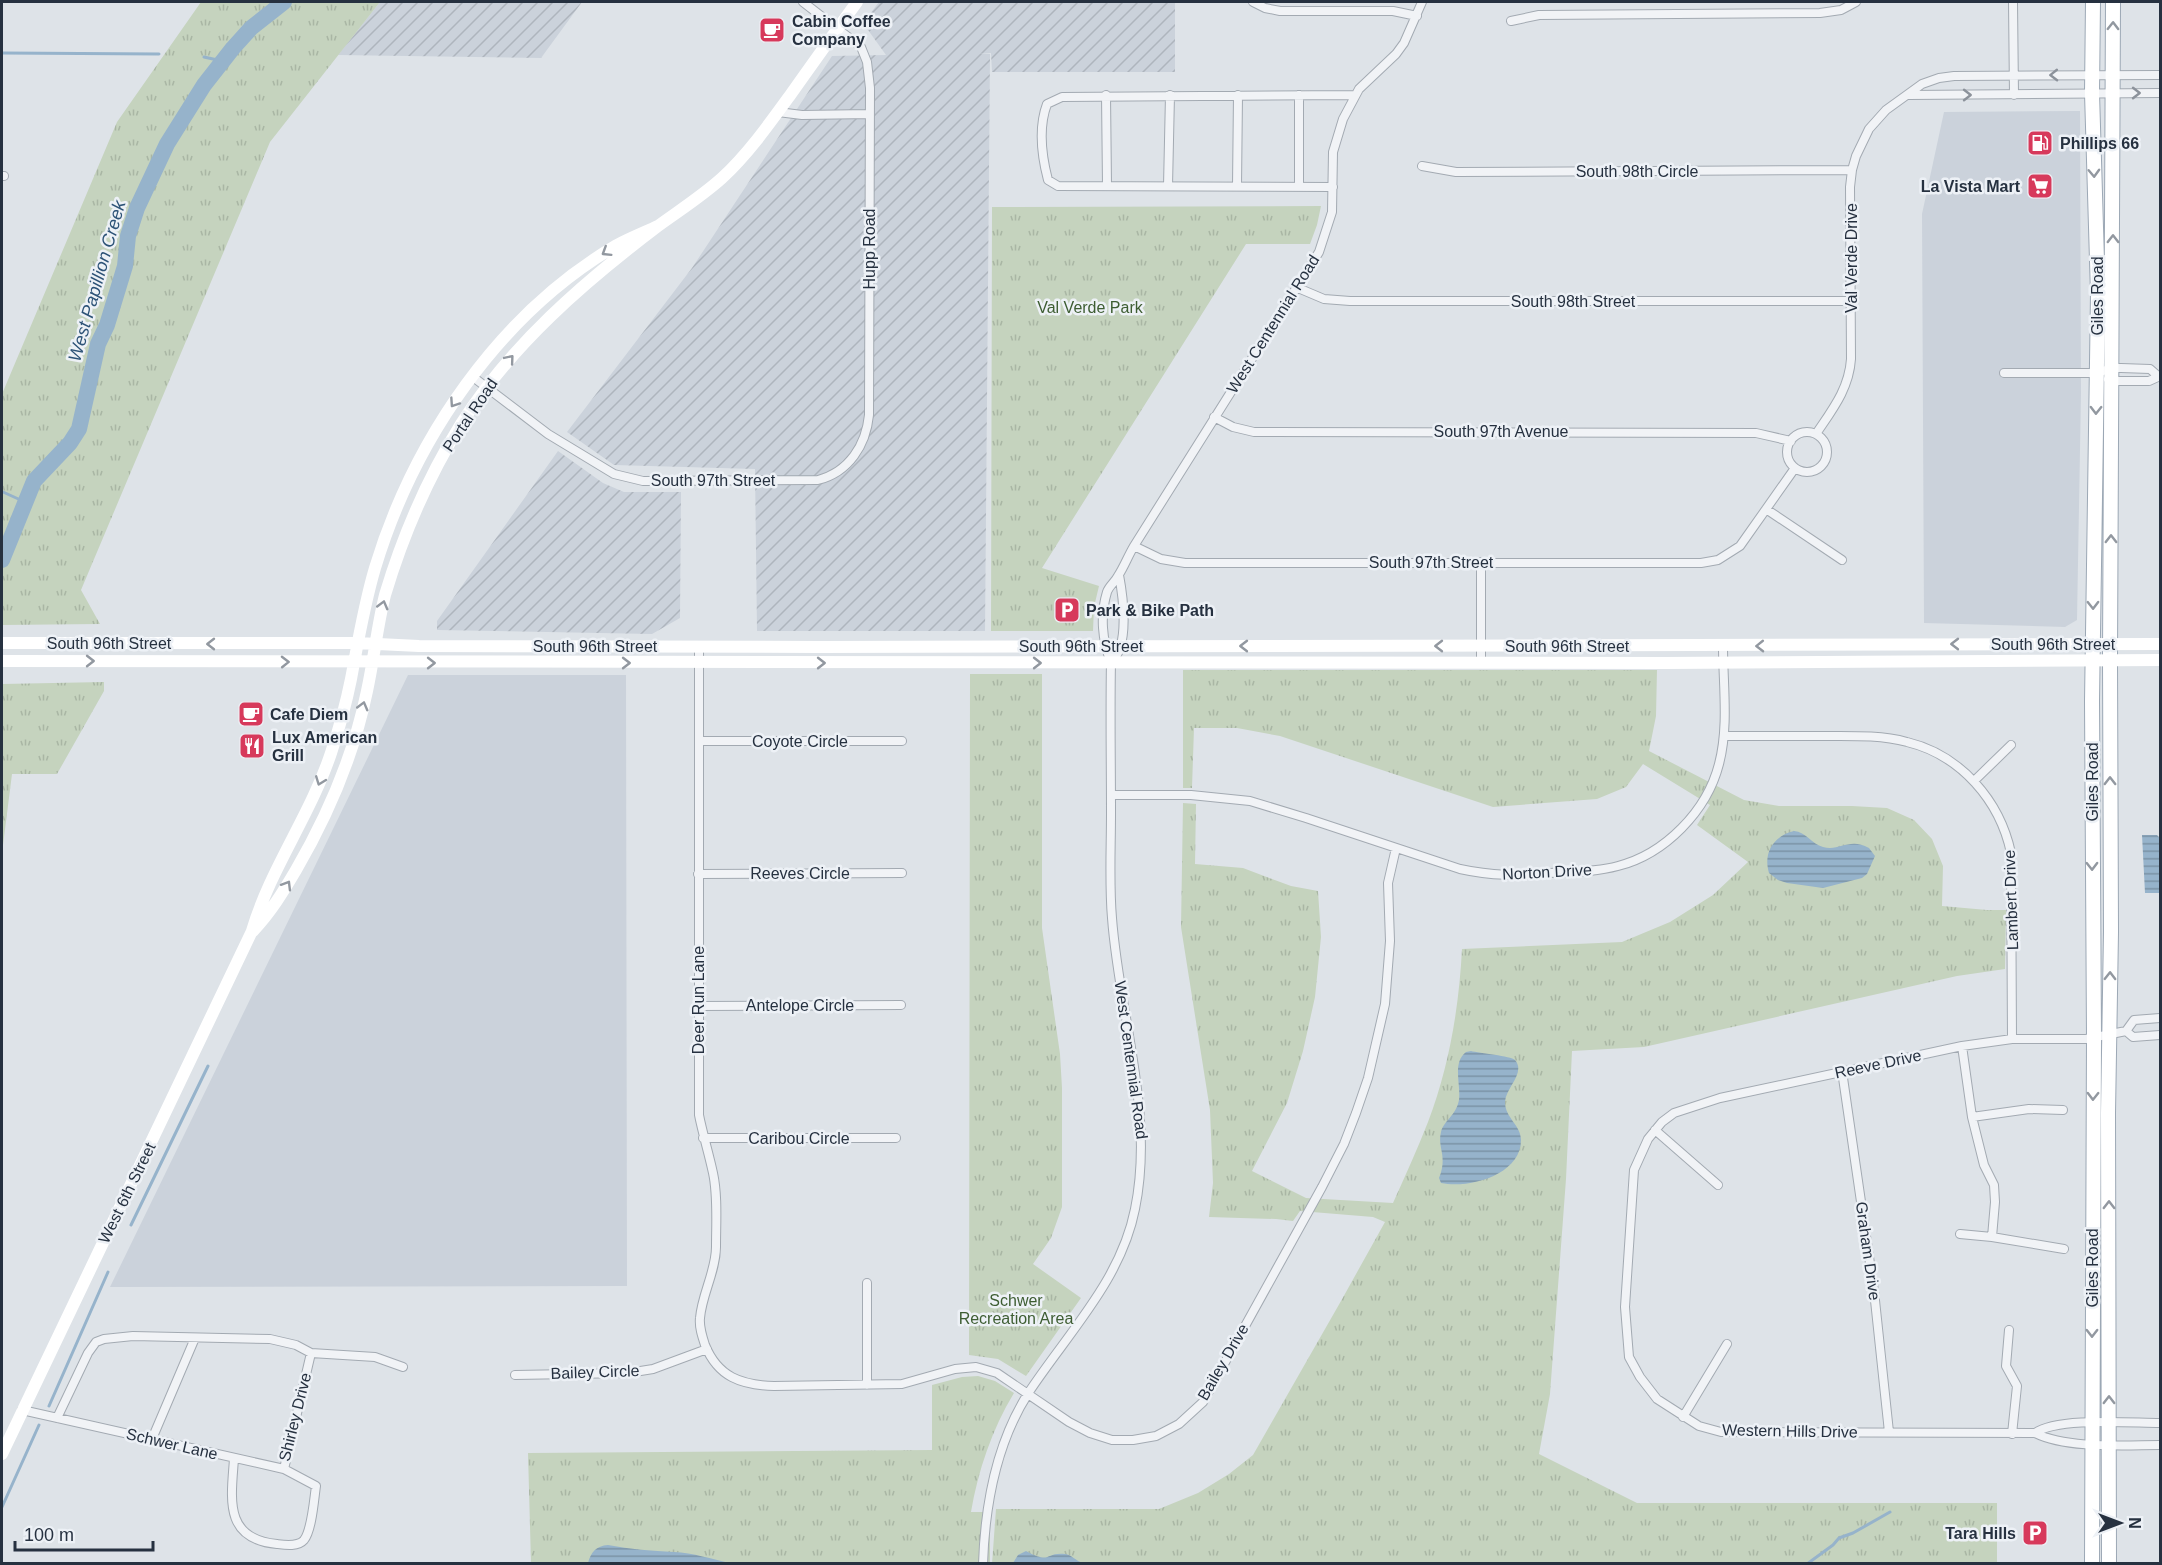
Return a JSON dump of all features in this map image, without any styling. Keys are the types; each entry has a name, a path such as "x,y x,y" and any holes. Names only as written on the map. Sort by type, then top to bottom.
{"main road":[{"name":"Portal Road","path":"373,663 386,595 410,524 442,456 487,388 511,357 559,308 658,226 698,198 744,155 857,2"},
{"name":"Giles Road","path":"2092,1563 2094,1038 2092,851 2098,267 2092,93 2093,2"},
{"name":"Giles Road","path":"2109,1563 2113,2"},
{"name":"Portal Road","path":"357,643 375,570 399,503 428,445 472,377 517,325 561,284 596,258 658,226"},
{"name":"South 96th Street","path":"2,643 1121,646 1481,640 1724,646 2160,644"},
{"name":"West 6th Street","path":"2,1454 252,932 266,891 305,818 329,759 346,702 357,643"},
{"name":"South 96th Street","path":"2,661 1724,663 2160,660"},
{"name":"West 6th Street","path":"252,932 274,906 319,830 331,804 357,730 373,663"}],"street":[{"name":"Hupp Road","path":"803,2 839,27 861,47 867,62 870,114 869,415 864,440 854,458 837,471"},
{"path":"1254,2 1265,8 1280,11 1394,11 1417,15"},
{"name":"West Centennial Road","path":"983,1563 989,1496 1006,1437 1029,1393 1072,1334 1111,1274 1127,1238 1140,1183 1143,1146 1140,1111 1112,918 1111,662 1104,646 1104,606 1108,589 1119,575 1134,546 1319,252 1332,212 1333,158 1336,137 1347,110 1355,95 1401,47 1422,2"},
{"path":"1510,21 1539,15 1820,13 1841,10 1856,2"},
{"path":"2013,2 2014,94"},
{"name":"Val Verde Drive","path":"1816,434 1848,380 1851,359 1852,170 1862,142 1874,123 1895,103 1922,84 1939,78 1973,75 2160,75"},
{"path":"1908,96 2160,93"},
{"path":"1333,187 1058,186 1048,180 1042,159 1047,104 1062,97 1106,95 1355,95"},
{"path":"1106,95 1107,185"},
{"path":"1168,186 1170,95"},
{"path":"1238,95 1238,186"},
{"path":"1299,95 1299,186"},
{"path":"777,112 802,116 870,114"},
{"name":"South 98th Circle","path":"1422,166 1456,172 1852,170"},
{"name":"South 98th Street","path":"1298,288 1324,299 1350,301 1851,301"},
{"path":"2004,373 2097,373 2149,381 2159,376 2150,369 2112,375 2097,373"},
{"name":"South 97th Street","path":"472,377 548,434 614,474 643,481 818,480 830,477 837,471"},
{"name":"South 97th Avenue","path":"1214,417 1233,427 1254,432 1756,432 1791,441"},
{"path":"1804,432 1816,434 1826,447 1826,458 1823,464 1807,472 1794,468 1787,454 1791,441 1804,432"},
{"path":"1794,468 1766,509 1842,560"},
{"name":"South 97th Street","path":"1134,546 1161,559 1185,563 1701,563 1718,560 1740,546 1766,509"},
{"path":"1481,562 1481,663"},
{"path":"1111,662 1118,657 1121,646 1123,593 1119,575"},
{"name":"Deer Run Lane","path":"699,646 699,1115 714,1175 716,1210 716,1254 700,1318 701,1335 707,1349"},
{"name":"Norton Drive","path":"1111,795 1191,795 1250,801 1485,875 1575,872 1619,866 1664,844 1688,821 1701,802 1718,766 1724,736 1724,646"},
{"name":"Lambert Drive","path":"1724,736 1869,736 1908,742 1934,753 1974,781 1998,814 2012,853 2012,1039"},
{"name":"Coyote Circle","path":"699,741 902,741"},
{"path":"1974,781 2012,745"},
{"name":"Bailey Drive","path":"707,1349 713,1362 725,1374 757,1385 902,1384 955,1369 976,1366 997,1373 1069,1422 1090,1433 1112,1440 1133,1440 1156,1436 1179,1425 1203,1402 1322,1187 1344,1144 1356,1113 1368,1078 1386,1005 1390,941 1388,883 1396,848"},
{"name":"Reeves Circle","path":"698,874 902,873"},
{"name":"Antelope Circle","path":"699,1006 901,1005"},
{"path":"2160,1018 2134,1020 2126,1031 2133,1037 2160,1035"},
{"name":"Reeve Drive","path":"1655,1130 1674,1113 1690,1106 1842,1071 1962,1046 2012,1039 2094,1038 2126,1031"},
{"path":"1962,1046 1972,1117 1984,1165 1994,1185 1992,1237"},
{"name":"Graham Drive","path":"1842,1071 1874,1291 1889,1432"},
{"path":"1972,1117 2029,1109 2063,1110"},
{"path":"1655,1130 1718,1185"},
{"name":"Western Hills Drive","path":"1655,1130 1644,1146 1634,1170 1625,1307 1626,1333 1629,1357 1640,1377 1657,1399 1683,1417 1699,1426 1721,1432 2035,1433 2048,1439 2092,1444 2160,1445"},
{"name":"Caribou Circle","path":"703,1138 896,1138"},
{"path":"1960,1234 2064,1249"},
{"path":"867,1283 867,1385"},
{"path":"2009,1330 2006,1366 2017,1386 2012,1434"},
{"path":"57,1418 88,1353 96,1342 104,1339 133,1336 270,1339 296,1344 311,1353 375,1357 404,1367"},
{"path":"152,1439 195,1338"},
{"path":"1683,1417 1727,1344"},
{"name":"Bailey Circle","path":"515,1375 628,1374 653,1370 707,1349"},
{"name":"Shirley Drive","path":"234,1459 284,1469 311,1353"},
{"name":"Schwer Lane","path":"22,1410 234,1459 233,1508 243,1533 268,1544 298,1545 304,1540 310,1522 316,1486 284,1469"},
{"name":"Western Hills Drive","path":"2035,1433 2044,1427 2057,1424 2160,1423"}],"shaded area":[{"path":"380,2 582,2 541,58 338,55"},
{"path":"879,2 1175,2 1175,72 992,72 991,53 979,54 990,54 985,631 757,631 755,469 614,465 567,432 692,268 832,56 886,55 863,23"},
{"path":"2080,111 2081,393 2077,620 2065,627 1924,623 1922,214 1944,112"},
{"path":"558,451 603,483 624,492 681,492 680,618 652,634 437,630 437,621"},
{"path":"408,675 626,675 627,1286 110,1287"}],"green space":[{"path":"201,2 380,2 270,142 81,590 100,624 2,625 2,394 117,122"},
{"name":"Val Verde Park","path":"1321,206 1310,244 1246,244 1042,568 1099,586 1094,607 1093,631 991,631 992,207"},
{"path":"1064,312 1086,312 1086,335 1064,335"},
{"path":"1183,670 1657,670 1656,716 1649,751 1744,800 1779,806 1887,808 1914,820 1932,839 1943,866 1942,906 2006,910 2005,969 1957,976 1644,1047 1572,1051 1566,1179 1550,1394 1539,1454 1637,1503 1997,1503 1997,1563 992,1564 996,1509 1159,1509 1198,1493 1229,1474 1253,1455 1385,1222 1373,1217 1300,1211 1293,1221 1209,1217 1213,1183 1210,1110 1181,927 1183,803 1196,804 1195,864 1243,868 1291,886 1318,891 1321,937 1315,997 1303,1051 1287,1103 1252,1171 1306,1198 1393,1203 1428,1122 1442,1080 1455,1015 1462,949 1622,942 1670,922 1713,895 1748,862 1697,825 1710,805 1643,764 1626,787 1597,799 1493,807 1280,736 1237,728 1194,728 1192,788 1183,788"},
{"name":"Schwer Recreation Area","path":"970,674 1042,674 1042,928 1060,1054 1062,1207 1051,1238 1033,1264 1081,1298 1026,1376 998,1359 969,1355"},
{"path":"104,682 104,691 57,774 12,774 2,853 2,684"},
{"name":"Schwer Recreation Area","path":"978,1376 995,1381 1014,1393 987,1451 971,1512 990,1512 990,1563 531,1563 528,1453 932,1450 932,1385 962,1377"}],"water":[{"path":"1794,831 1823,847 1862,845 1869,848 1875,856 1867,874 1862,878 1823,888 1787,883 1769,873 1767,859 1775,841"},
{"path":"2142,835 2157,835 2160,838 2160,893 2145,893"},
{"path":"1466,1052 1512,1059 1518,1065 1517,1075 1505,1102 1508,1113 1520,1135 1519,1152 1503,1171 1492,1177 1465,1184 1441,1183 1439,1178 1443,1158 1440,1143 1441,1132 1459,1100 1459,1062"},
{"path":"608,1545 688,1554 730,1563 588,1563 595,1550"},
{"path":"1026,1551 1044,1558 1065,1554 1083,1563 1013,1563 1018,1555"}],"waterway":[{"name":"West Papillion Creek","path":"2,560 34,481 70,443 79,429 98,344 107,325 125,266 128,236 137,208 167,144 204,85 233,48 251,28 284,2"},
{"path":"2,53 159,54"},
{"path":"204,57 222,61"},
{"path":"3,492 25,502"},
{"path":"131,1225 208,1066"},
{"path":"49,1406 108,1272"},
{"path":"2,1507 39,1425"},
{"path":"1807,1564 1839,1538 1853,1533 1890,1512"}],"place":[{"name":"Cabin Coffee Company","path":"772,30"},
{"name":"Phillips 66","path":"2040,143"},
{"name":"La Vista Mart","path":"2040,186"},
{"name":"Park & Bike Path","path":"1067,610"},
{"name":"Cafe Diem","path":"251,714"},
{"name":"Lux American Grill","path":"252,746"},
{"name":"Tara Hills","path":"2035,1533"}]}
